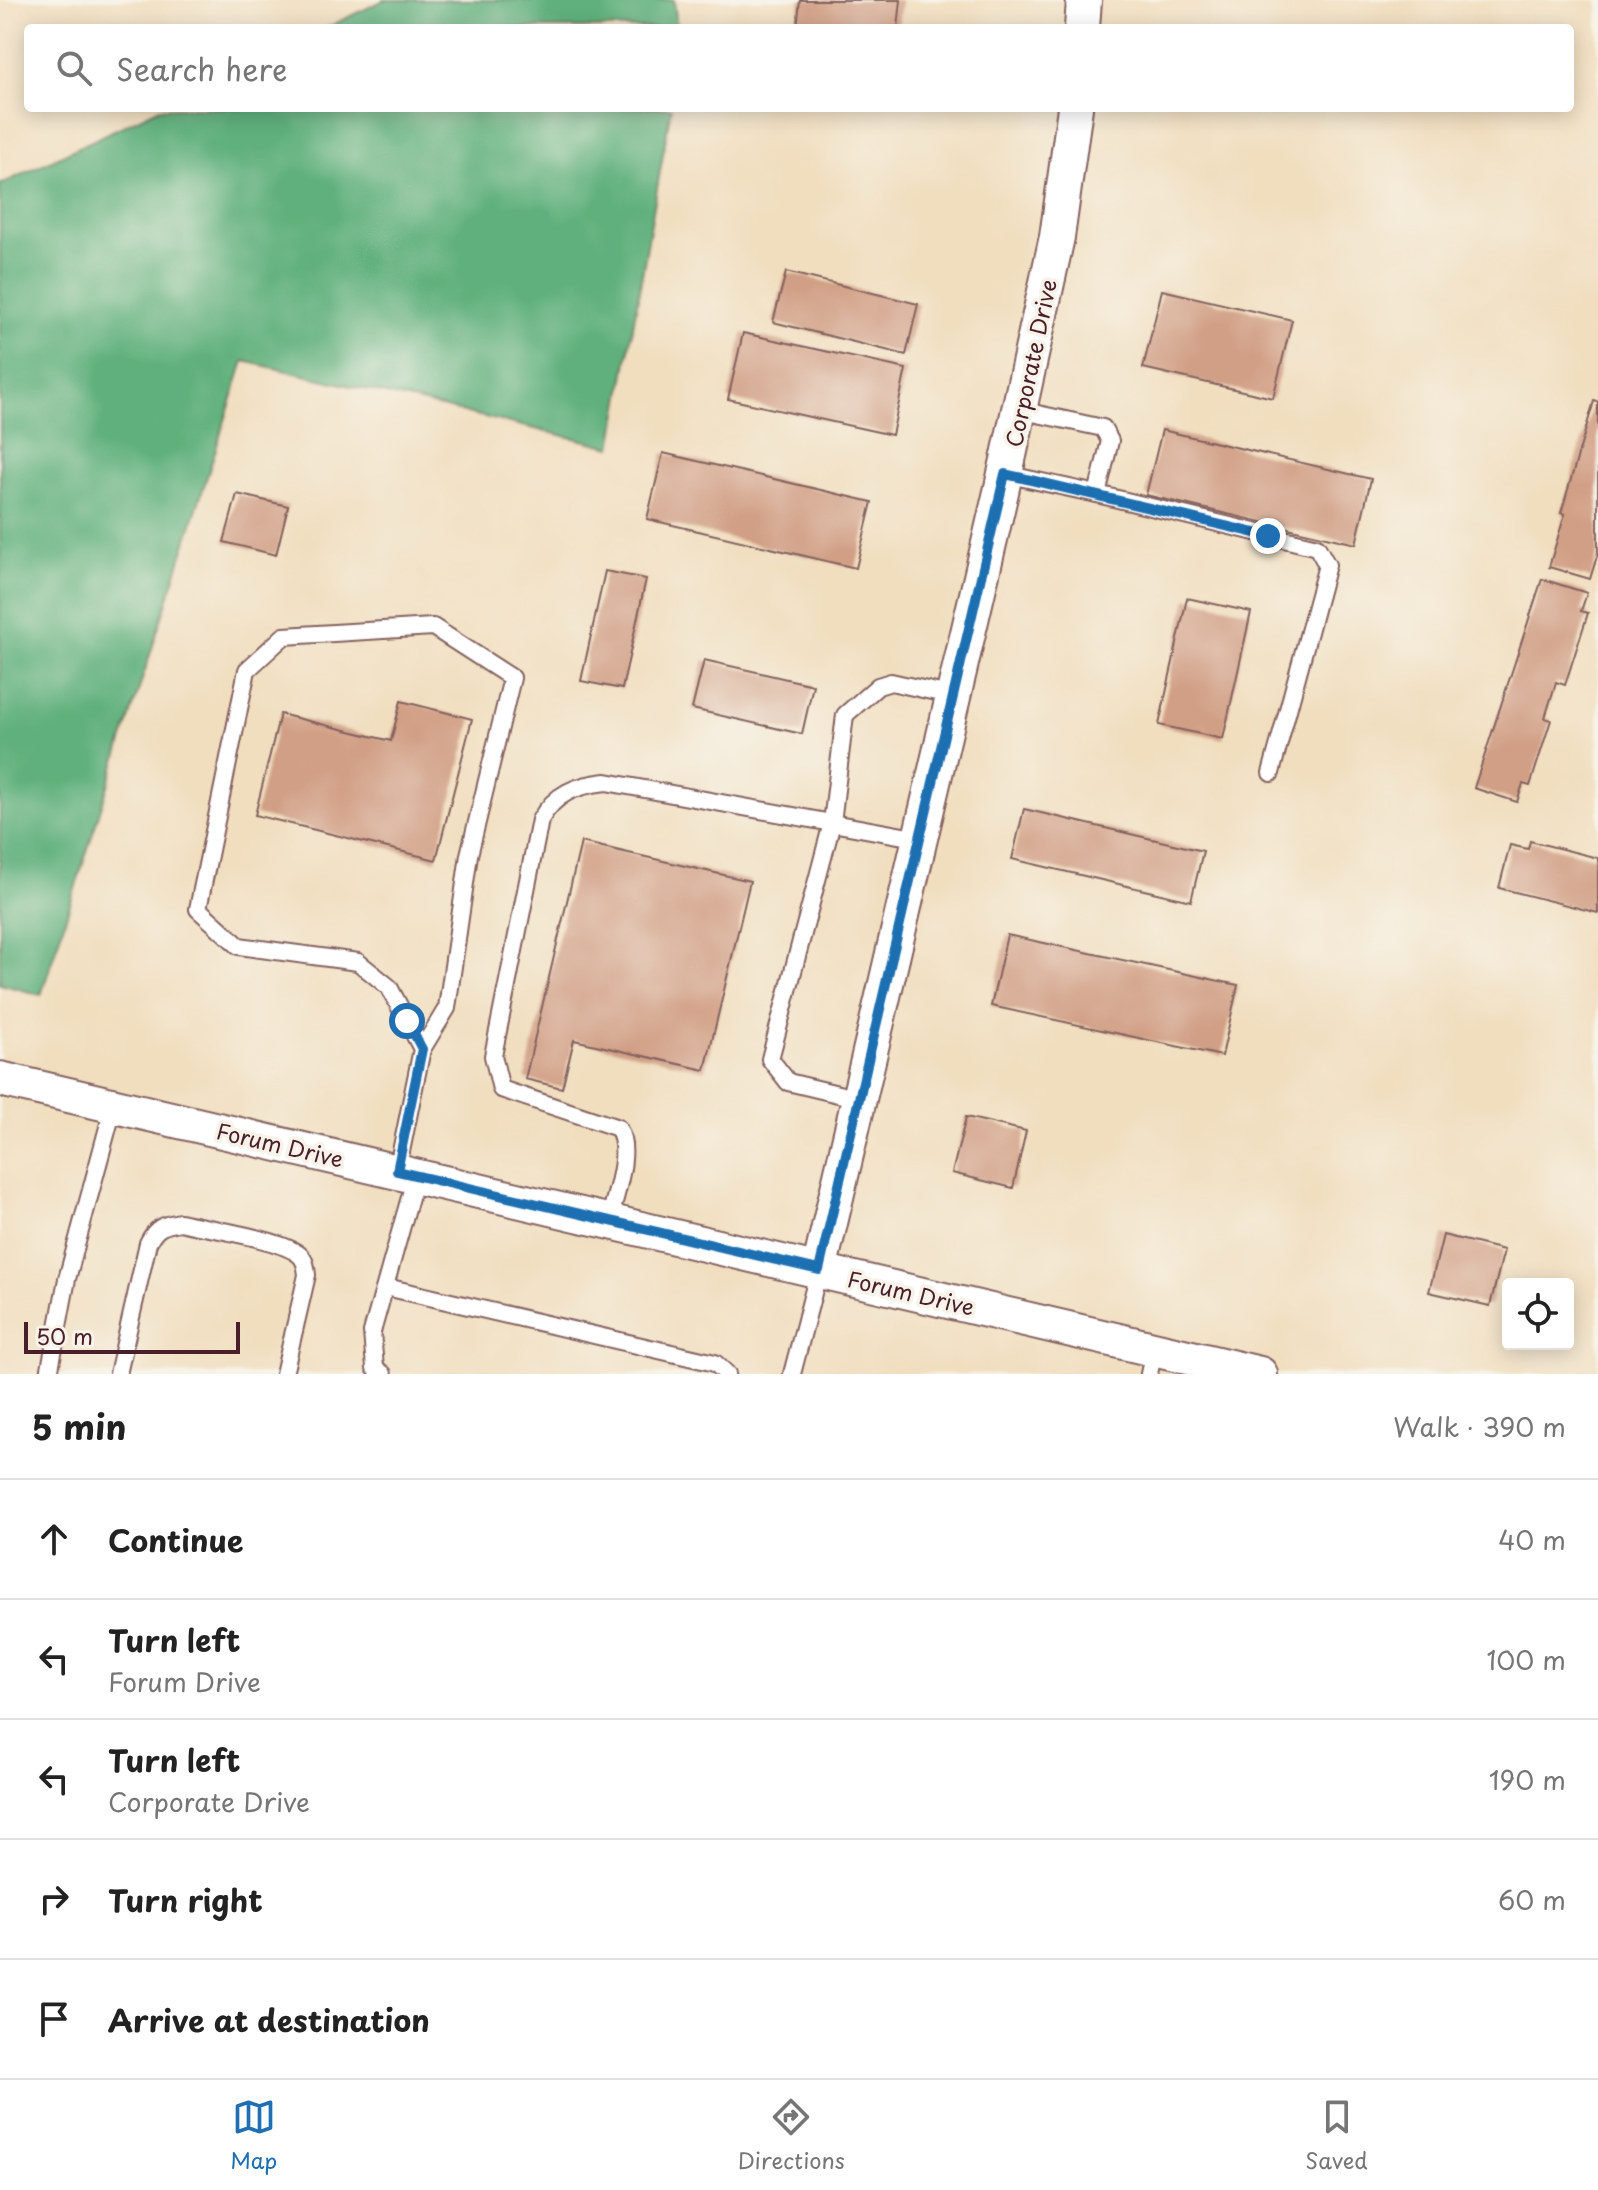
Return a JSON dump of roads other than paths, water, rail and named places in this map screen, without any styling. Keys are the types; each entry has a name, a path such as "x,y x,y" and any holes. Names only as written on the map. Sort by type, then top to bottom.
{"street":[{"path":"1082,24 1084,0"},
{"name":"Corporate Drive","path":"819,1270 1005,474 1057,237 1074,112"},
{"name":"Forum Drive","path":"0,1079 819,1270 1151,1361 1260,1374"}],"lane":[{"path":"1019,410 1103,428 1110,441 1097,494"},
{"path":"1005,474 1317,547 1327,565 1271,773"},
{"path":"383,1374 375,1368 372,1332 386,1287 406,1174 422,1049 447,1008 469,855 512,678 433,627 284,636 247,670 198,909 239,946 358,962 389,987 422,1049"},
{"path":"859,1099 788,1082 770,1059 832,823 845,715 878,686 891,682 954,696"},
{"path":"609,1221 621,1169 622,1134 618,1128 501,1089 493,1056 540,820 550,802 581,784 606,782 920,839"},
{"path":"49,1374 67,1279 114,1105"},
{"path":"118,1374 148,1243 163,1225 180,1222 283,1246 299,1254 305,1262 307,1275 284,1374"},
{"path":"792,1374 819,1270"},
{"path":"386,1287 715,1363 727,1374"}]}
